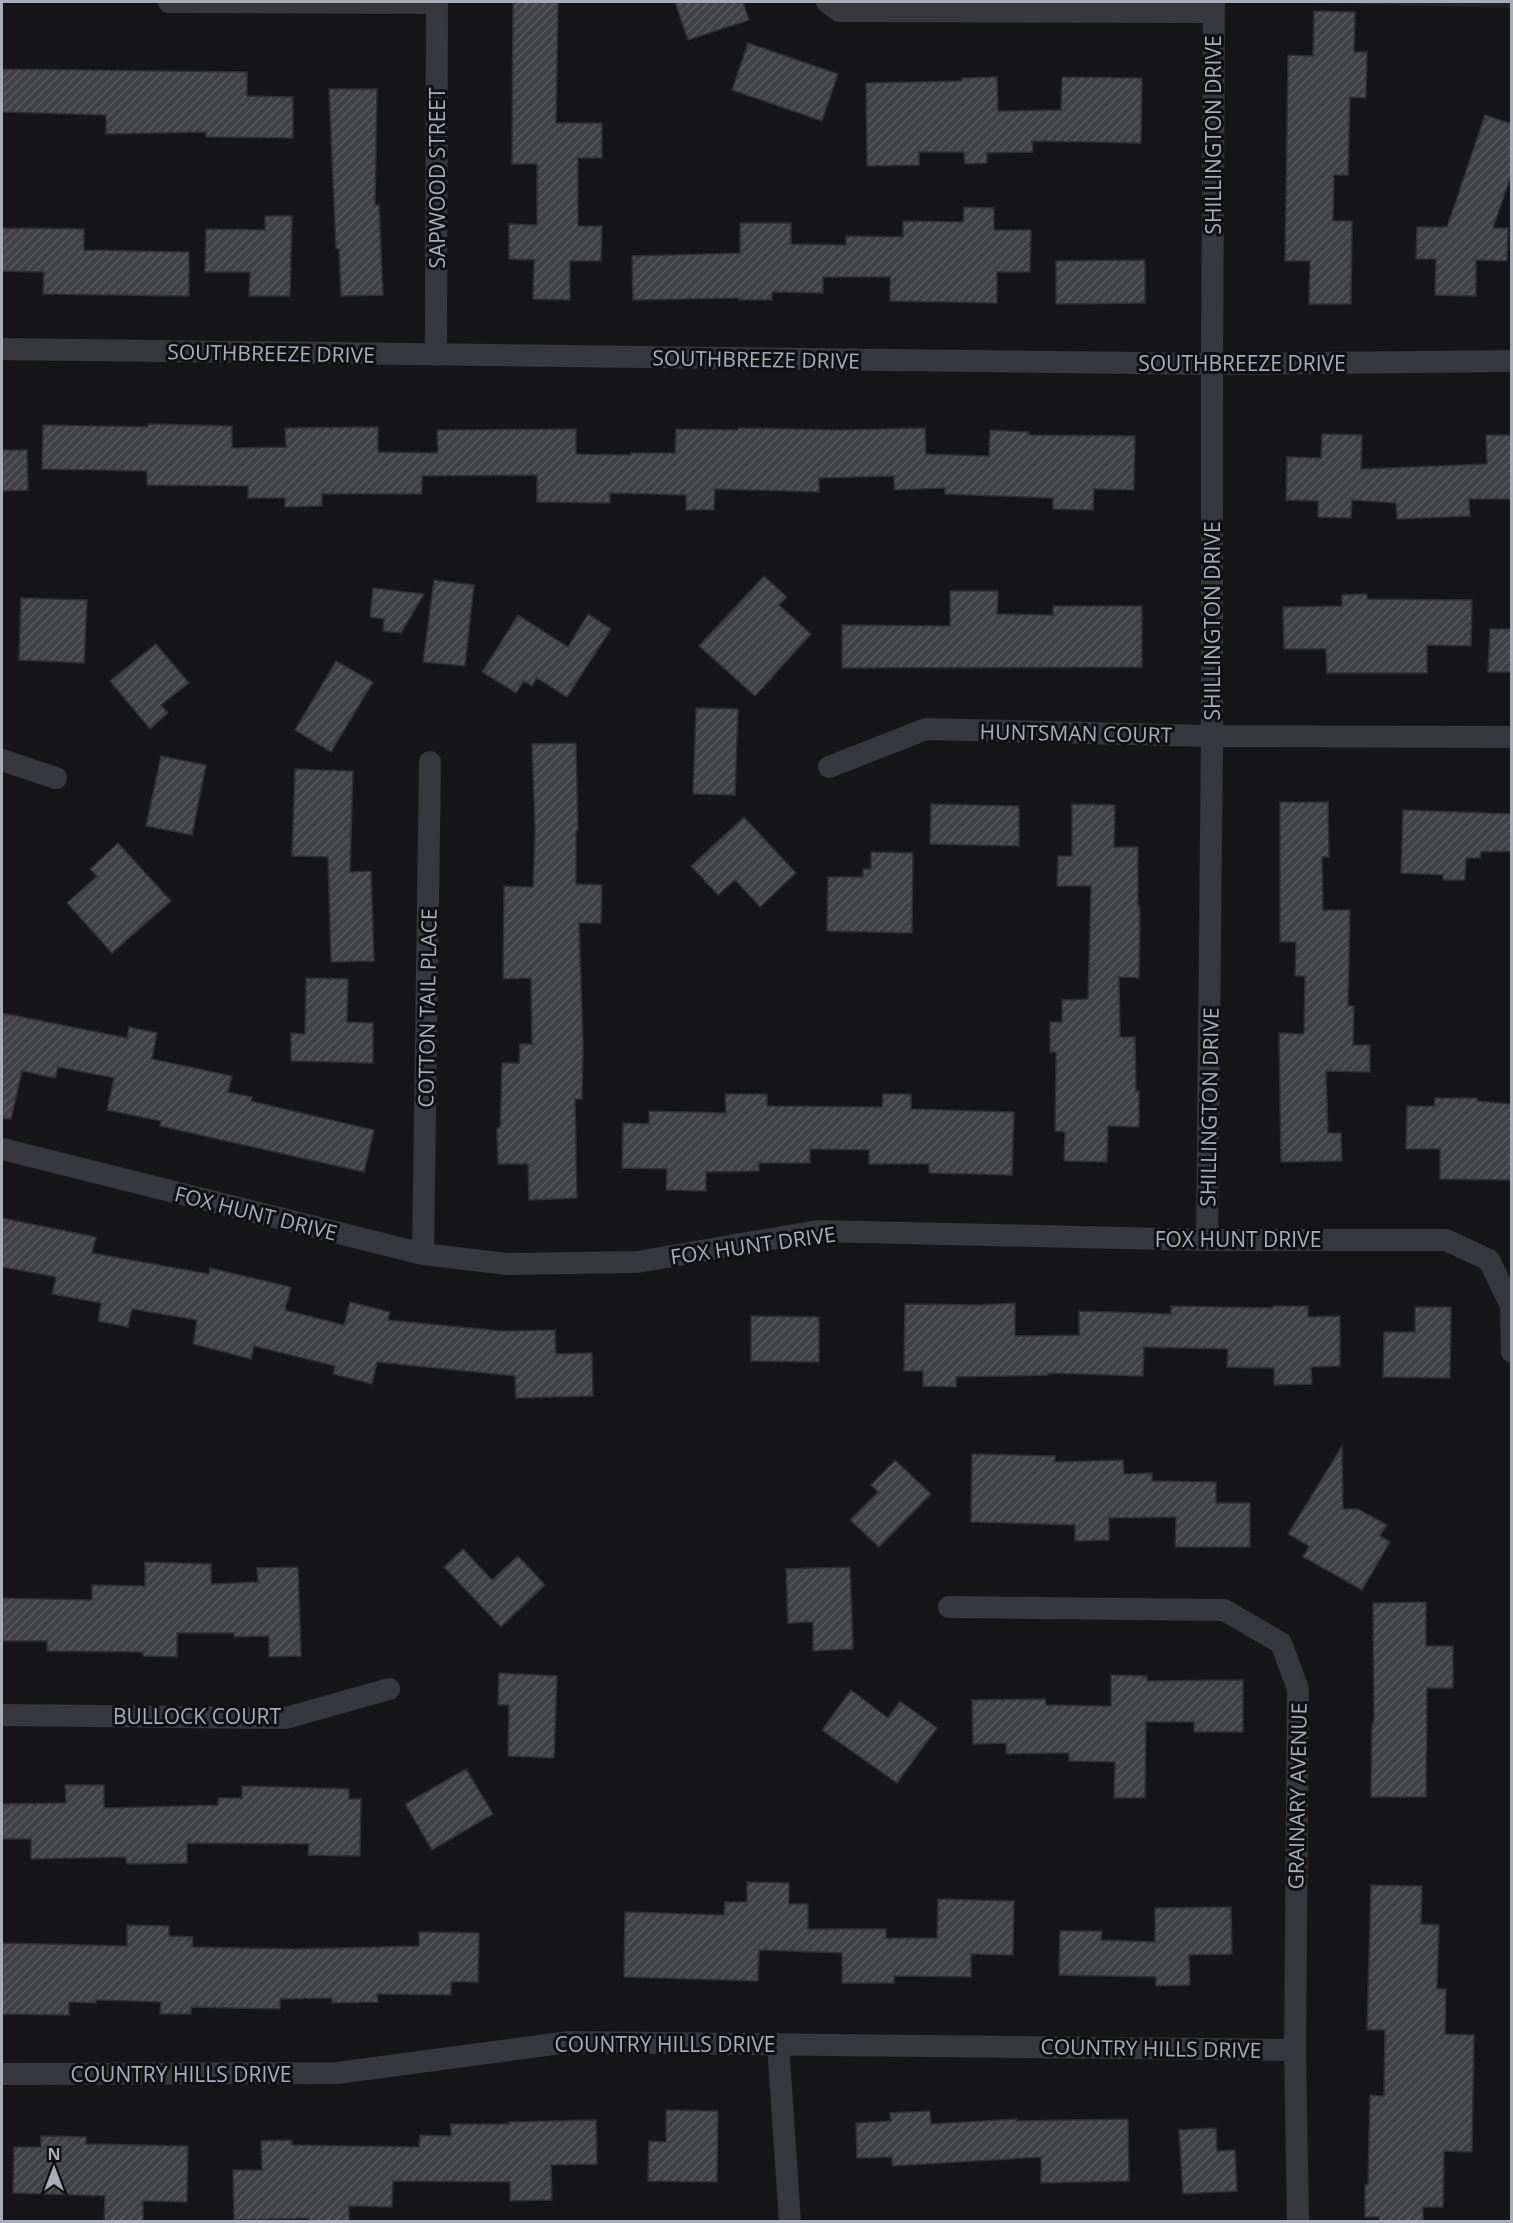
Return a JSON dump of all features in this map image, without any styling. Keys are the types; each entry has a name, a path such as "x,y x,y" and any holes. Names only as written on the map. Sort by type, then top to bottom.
{"street":[{"path":"169,2 437,2"},
{"name":"SAPWOOD STREET","path":"436,355 437,2"},
{"path":"827,2 839,11 1214,7"},
{"name":"SHILLINGTON DRIVE","path":"1207,1240 1212,736 1214,7"},
{"name":"SOUTHBREEZE DRIVE","path":"2,349 1212,364 1512,361"},
{"name":"HUNTSMAN COURT","path":"829,767 926,729 1212,736 1512,737"},
{"path":"2,760 56,778"},
{"name":"COTTON TAIL PLACE","path":"423,1254 430,762"},
{"name":"FOX HUNT DRIVE","path":"2,1149 423,1254 507,1264 638,1262 818,1231 1207,1240 1446,1240 1489,1260 1511,1306 1512,1352"},
{"name":"GRAINARY AVENUE","path":"949,1607 1224,1610 1281,1643 1298,1689 1295,2050 1298,2222"},
{"name":"BULLOCK COURT","path":"2,1715 286,1718 389,1689"},
{"name":"COUNTRY HILLS DRIVE","path":"2,2074 337,2073 569,2042 1295,2050"},
{"path":"778,2044 790,2222"}],"shaded area":[{"path":"1262,2 1511,2 1512,8 1511,8"}],"building":[{"path":"513,2 558,2 556,123 602,123 602,158 578,158 578,226 602,226 601,261 570,261 570,300 533,299 534,260 509,259 509,224 537,225 537,164 512,164"},
{"path":"675,2 743,2 749,20 688,40"},
{"path":"1314,11 1355,12 1354,52 1367,52 1366,98 1350,97 1348,175 1334,175 1333,221 1352,221 1351,304 1309,304 1310,261 1285,261 1288,55 1313,56"},
{"path":"748,43 838,74 822,121 732,90"},
{"path":"2,69 247,72 247,96 293,97 293,138 206,137 206,132 106,134 106,115 2,112"},
{"path":"997,77 998,111 1061,110 1062,77 1142,78 1141,143 1032,141 1033,152 987,153 987,163 965,164 964,152 919,152 919,165 867,166 866,83 962,81 962,78"},
{"path":"329,89 377,89 375,205 379,205 383,295 341,296 339,249 336,249"},
{"path":"1485,115 1512,124 1512,173 1493,228 1508,228 1507,261 1476,260 1476,296 1435,295 1436,259 1416,259 1417,227 1447,227"},
{"path":"964,207 994,208 994,230 1031,230 1030,272 997,272 997,303 890,301 890,277 823,277 823,293 772,292 772,300 739,300 739,298 633,300 632,256 740,253 740,223 791,223 791,244 846,245 846,236 903,237 903,221 963,222"},
{"path":"265,216 292,216 290,296 249,296 250,272 205,272 206,229 265,230"},
{"path":"2,228 84,229 84,250 189,252 189,296 43,294 44,272 2,271"},
{"path":"1145,260 1145,303 1056,304 1056,261"},
{"path":"148,424 232,426 232,448 286,447 285,428 378,427 378,452 438,453 437,430 576,429 576,454 631,455 631,453 675,453 676,429 925,428 926,454 989,456 990,430 1029,432 1029,435 1135,436 1134,490 1094,489 1093,510 1053,509 1053,498 945,494 945,488 894,490 894,476 819,478 819,492 715,489 714,510 686,510 686,495 610,493 610,503 537,502 537,475 422,476 422,494 322,494 322,506 285,507 285,498 248,498 248,486 147,485 147,471 42,469 43,425 148,427"},
{"path":"1322,434 1362,435 1361,469 1487,464 1486,435 1512,435 1512,499 1469,499 1470,516 1397,519 1396,503 1352,500 1351,518 1318,517 1318,501 1286,500 1287,457 1321,458"},
{"path":"2,450 27,450 28,490 2,491"},
{"path":"764,576 787,597 779,605 811,634 755,696 699,646"},
{"path":"434,580 474,585 465,666 423,662"},
{"path":"373,588 424,594 401,633 383,631 384,619 370,617"},
{"path":"950,591 998,591 997,614 1053,615 1053,606 1142,606 1142,667 842,668 842,625 950,626"},
{"path":"1367,594 1367,599 1472,600 1471,646 1427,645 1427,673 1327,673 1326,649 1284,649 1283,607 1342,606 1342,595"},
{"path":"21,598 87,600 84,663 19,660"},
{"path":"588,614 611,629 567,697 537,678 532,686 524,681 516,693 482,672 518,615 568,647"},
{"path":"1490,629 1512,629 1512,672 1488,672"},
{"path":"156,644 189,683 161,705 168,713 150,729 110,681"},
{"path":"336,661 373,682 331,752 295,730"},
{"path":"696,708 738,709 735,795 693,794"},
{"path":"576,743 578,831 576,831 576,884 602,885 601,923 579,923 583,1045 582,1099 575,1099 577,1198 529,1200 528,1164 498,1164 497,1128 500,1128 502,1063 519,1063 520,1044 532,1044 531,978 503,979 504,886 533,887 535,832 532,744"},
{"path":"161,756 206,765 192,835 146,826"},
{"path":"295,769 353,771 350,872 371,871 374,961 331,962 328,857 292,856"},
{"path":"1280,802 1328,802 1329,857 1322,857 1323,910 1350,910 1348,1006 1354,1006 1353,1045 1370,1045 1370,1072 1326,1071 1328,1133 1341,1133 1342,1161 1281,1162 1279,1033 1304,1034 1305,976 1295,976 1296,942 1280,942"},
{"path":"931,804 1019,806 1019,846 930,844"},
{"path":"1072,804 1115,805 1114,847 1138,847 1139,978 1119,977 1120,1037 1135,1037 1139,1127 1108,1126 1107,1162 1064,1161 1065,1132 1055,1131 1056,1052 1050,1052 1050,1022 1062,1022 1062,1000 1088,999 1091,886 1057,886 1058,856 1072,856"},
{"path":"1403,810 1512,814 1512,851 1481,852 1480,858 1466,858 1465,880 1443,880 1443,875 1401,873"},
{"path":"744,817 796,873 760,907 735,880 718,895 691,866"},
{"path":"118,843 171,901 112,953 67,903 97,876 90,869"},
{"path":"871,852 913,853 912,933 827,931 828,877 863,877 863,869 871,869"},
{"path":"306,978 348,979 347,1022 373,1023 373,1063 291,1061 291,1033 305,1034"},
{"path":"2,1013 127,1038 129,1027 157,1033 152,1059 232,1076 228,1092 252,1097 251,1101 374,1130 364,1172 160,1126 161,1121 107,1110 114,1078 58,1067 55,1078 22,1071 11,1119 2,1118"},
{"path":"725,1094 767,1094 767,1106 882,1107 883,1094 911,1094 911,1109 1014,1112 1012,1175 929,1173 929,1164 869,1164 869,1150 810,1149 810,1163 759,1163 759,1171 706,1172 706,1191 666,1190 667,1169 622,1168 623,1123 649,1124 649,1111 726,1113"},
{"path":"1435,1098 1477,1098 1477,1101 1512,1104 1512,1180 1440,1179 1440,1149 1406,1149 1407,1106 1434,1106"},
{"path":"2,1218 96,1237 92,1253 209,1274 210,1268 291,1287 285,1310 344,1325 350,1302 390,1312 388,1320 502,1331 555,1330 556,1354 592,1353 593,1396 516,1398 515,1376 377,1362 372,1384 333,1374 335,1366 254,1346 251,1359 193,1344 197,1320 132,1309 128,1327 98,1321 101,1303 52,1294 56,1277 2,1267"},
{"path":"1015,1303 1015,1336 1079,1335 1079,1311 1171,1314 1171,1306 1273,1308 1273,1306 1308,1306 1308,1317 1340,1316 1340,1366 1311,1367 1312,1384 1274,1385 1274,1368 1227,1367 1228,1349 1144,1347 1143,1376 1048,1373 1048,1375 956,1377 956,1387 923,1386 923,1371 904,1371 905,1304"},
{"path":"1415,1307 1451,1307 1450,1378 1383,1377 1384,1332 1415,1332"},
{"path":"751,1316 819,1317 819,1362 751,1361"},
{"path":"1342,1446 1343,1509 1358,1509 1387,1525 1380,1536 1390,1542 1362,1590 1303,1557 1309,1546 1288,1534"},
{"path":"972,1454 1055,1456 1055,1462 1123,1460 1124,1474 1152,1473 1152,1481 1216,1482 1216,1503 1250,1503 1250,1547 1175,1547 1176,1517 1109,1518 1109,1540 1075,1541 1075,1525 971,1522"},
{"path":"895,1460 931,1494 879,1547 850,1520 878,1492 871,1485"},
{"path":"463,1549 492,1580 518,1556 545,1585 501,1627 444,1567"},
{"path":"145,1562 211,1564 211,1584 258,1582 257,1568 298,1567 301,1656 269,1657 269,1636 234,1637 234,1633 177,1633 177,1657 143,1656 143,1652 47,1651 47,1641 2,1641 2,1598 92,1600 92,1585 145,1586"},
{"path":"850,1567 853,1649 813,1651 813,1622 788,1623 786,1569"},
{"path":"1426,1602 1426,1646 1453,1646 1453,1688 1427,1688 1426,1797 1371,1797 1372,1723 1374,1723 1373,1603"},
{"path":"499,1673 557,1676 554,1758 508,1756 509,1705 498,1705"},
{"path":"1111,1675 1147,1676 1147,1681 1243,1680 1243,1732 1194,1732 1194,1722 1146,1722 1145,1798 1114,1798 1115,1762 1069,1761 1069,1753 1006,1754 1006,1743 973,1744 972,1700 1045,1699 1046,1705 1111,1706"},
{"path":"851,1690 888,1718 900,1701 937,1728 897,1783 822,1730"},
{"path":"466,1769 493,1814 432,1850 405,1804"},
{"path":"65,1785 104,1785 104,1808 218,1805 218,1798 242,1798 242,1786 349,1789 349,1799 361,1799 360,1856 308,1855 309,1844 187,1843 187,1863 127,1864 126,1857 31,1859 31,1839 2,1839 2,1804 66,1803"},
{"path":"747,1882 789,1883 789,1904 808,1904 808,1929 886,1929 886,1938 937,1938 938,1899 1014,1901 1013,1955 971,1954 971,1977 894,1976 894,1983 842,1983 842,1953 759,1950 758,1981 624,1977 625,1912 724,1915 725,1902 747,1902"},
{"path":"1371,1885 1422,1886 1421,1924 1439,1925 1437,1989 1446,1989 1445,2034 1474,2035 1472,2152 1444,2151 1443,2207 1423,2207 1423,2222 1379,2222 1379,2217 1365,2217 1370,2095 1384,2096 1385,2030 1367,2030"},
{"path":"1231,1907 1232,1954 1189,1955 1190,1985 1156,1986 1156,1977 1059,1975 1060,1931 1102,1931 1101,1940 1155,1942 1155,1908"},
{"path":"127,1925 169,1926 169,1936 193,1937 192,1947 296,1949 419,1946 419,1932 479,1933 478,1982 451,1982 451,1995 377,1994 378,2002 332,2003 332,1998 280,1999 280,2009 191,2007 191,2014 160,2014 161,2002 96,2000 96,2003 69,2002 69,2015 2,2014 2,1943 127,1946"},
{"path":"666,2110 718,2111 717,2182 648,2181 649,2141 666,2142"},
{"path":"930,2111 931,2124 1017,2119 1017,2121 1128,2119 1129,2181 1041,2183 1041,2157 892,2166 892,2157 857,2158 856,2123 891,2121 890,2113"},
{"path":"596,2120 597,2164 551,2165 552,2200 510,2201 510,2182 393,2181 392,2207 349,2206 349,2222 309,2222 309,2218 234,2220 233,2170 262,2170 261,2141 292,2140 292,2145 419,2147 420,2135 451,2136 451,2124"},
{"path":"1216,2128 1217,2151 1235,2150 1237,2191 1183,2194 1179,2130"},
{"path":"41,2136 86,2137 86,2144 188,2146 187,2202 143,2201 143,2222 104,2222 105,2196 13,2193 14,2147 41,2147"}]}
